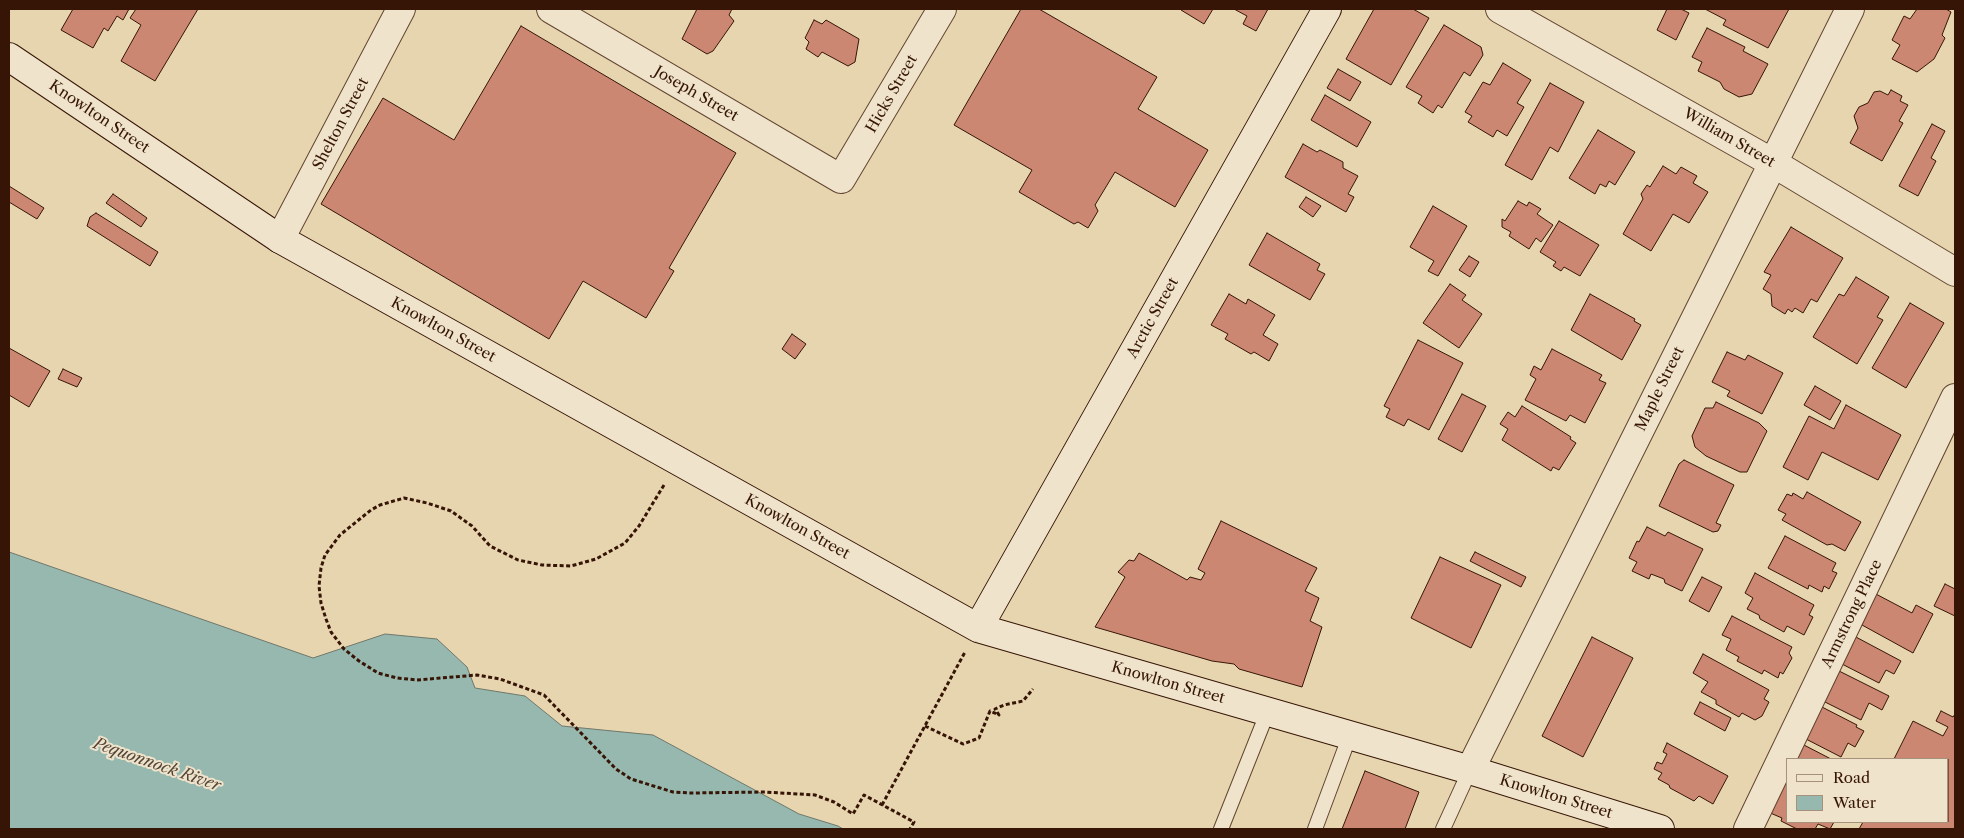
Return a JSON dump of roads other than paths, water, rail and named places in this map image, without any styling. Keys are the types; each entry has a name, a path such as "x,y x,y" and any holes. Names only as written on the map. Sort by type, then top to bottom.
{"street":[{"name":"Shelton Street","path":"280,239 401,9"},
{"name":"Joseph Street","path":"551,9 842,179"},
{"name":"Hicks Street","path":"842,179 942,9"},
{"name":"Arctic Street","path":"978,628 1327,9"},
{"name":"William Street","path":"1500,9 1773,163 1955,272"},
{"name":"Maple Street","path":"1470,770 1850,9"},
{"name":"Knowlton Street","path":"9,56 280,239 978,628 1470,770 1660,829"},
{"name":"Armstrong Place","path":"1748,829 1955,398"}],"lane":[{"path":"1221,829 1268,711"},
{"path":"1315,829 1350,735"},
{"path":"1443,829 1470,770"}],"water":[{"name":"Pequonnock River","path":"9,552 313,658 385,634 437,639 467,667 475,688 525,696 562,726 653,735 799,814 843,829 9,829"}]}
